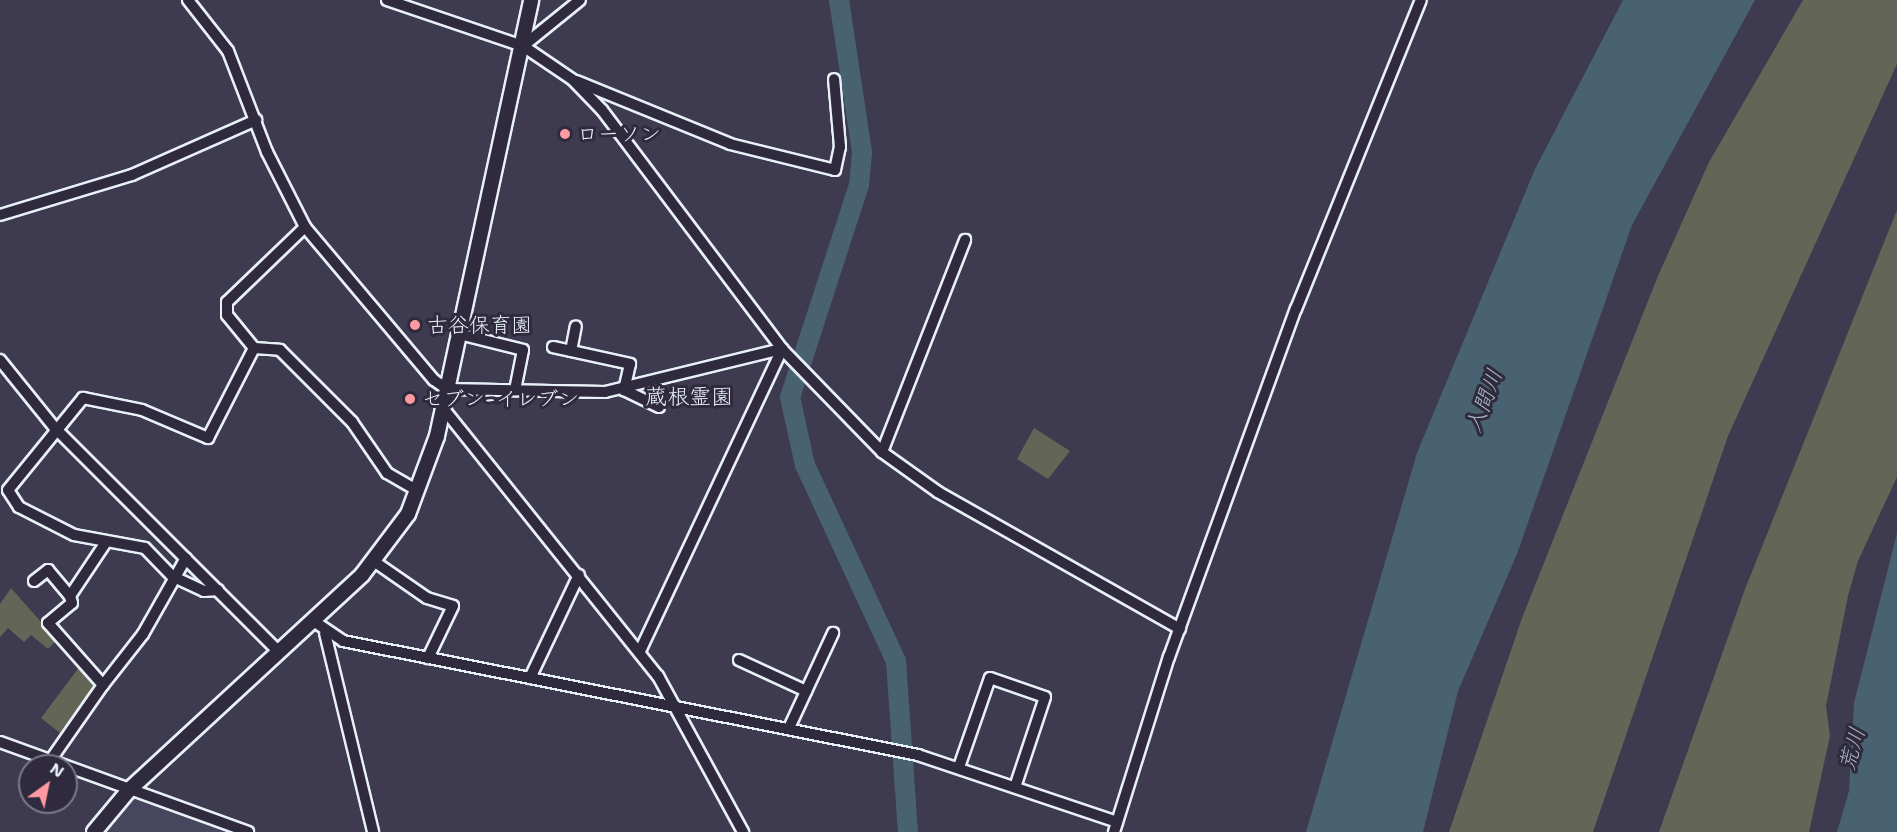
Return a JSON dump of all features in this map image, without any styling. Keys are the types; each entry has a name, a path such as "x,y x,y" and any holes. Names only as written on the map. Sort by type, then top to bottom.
{"street":[{"path":"188,0 228,51 279,181 305,227 427,372 447,389 624,390 782,349"},
{"path":"387,0 523,46 573,80 602,110 782,349 882,452 938,492 1180,629"},
{"path":"94,832 129,790 375,562 418,491 443,408 523,46 531,0"},
{"path":"523,46 580,0"},
{"path":"312,620 325,633 428,658 918,755 1015,787 1115,827 1180,629 1318,251 1421,0"},
{"path":"573,80 730,144 835,170 840,147 834,79"},
{"path":"0,215 132,175 256,120"},
{"path":"305,227 226,302 227,315 254,348 280,350 352,422 387,473 418,491"},
{"path":"882,452 965,240"},
{"path":"571,351 576,326"},
{"path":"459,334 523,350 514,390"},
{"path":"553,347 630,364 624,390"},
{"path":"218,590 204,591 172,576 145,548 74,535 10,499 8,490 54,427 77,401 90,396 208,438 254,348"},
{"path":"640,651 782,349"},
{"path":"0,360 54,427 278,651"},
{"path":"624,390 659,407"},
{"path":"443,408 640,651 679,707 743,832"},
{"path":"70,596 105,542"},
{"path":"54,754 103,685 144,634 172,576 186,558"},
{"path":"375,562 427,598 453,606 428,658"},
{"path":"34,581 48,570 70,596 72,603 48,623 103,685"},
{"path":"530,678 579,575"},
{"path":"325,633 373,832"},
{"path":"789,728 833,633"},
{"path":"739,660 806,691"},
{"path":"959,768 990,678 1045,697 1015,787"},
{"path":"0,741 39,754"},
{"path":"78,769 129,790 248,832"}],"shaded area":[{"path":"135,799 232,832 105,832"}],"green space":[{"path":"1803,0 1897,0 1897,64 1728,436 1593,832 1449,832 1522,618 1658,276 1709,162"},
{"path":"1897,210 1897,477 1858,561 1848,596 1826,706 1830,736 1809,832 1659,832 1745,589"},
{"path":"1034,428 1070,451 1048,479 1017,459"},
{"path":"11,588 57,640 48,649 31,635 24,642 8,628 0,637 0,604"},
{"path":"80,666 97,684 56,745 60,733 41,718"}],"water":[{"name":"入間川","path":"1623,0 1755,0 1632,225 1517,554 1458,691 1423,832 1306,832 1417,453 1535,169"},
{"name":"荒川","path":"1897,533 1897,832 1837,832 1849,791 1854,703"}],"waterway":[{"path":"839,0 862,152 859,185 790,397 805,465 896,661 908,832"}],"place":[{"name":"ローソン","path":"565,134"},
{"name":"古谷保育園","path":"415,325"},
{"name":"セブン-イレブン","path":"410,399"}],"district":[{"name":"蔵根霊園","path":"689,397"}]}
